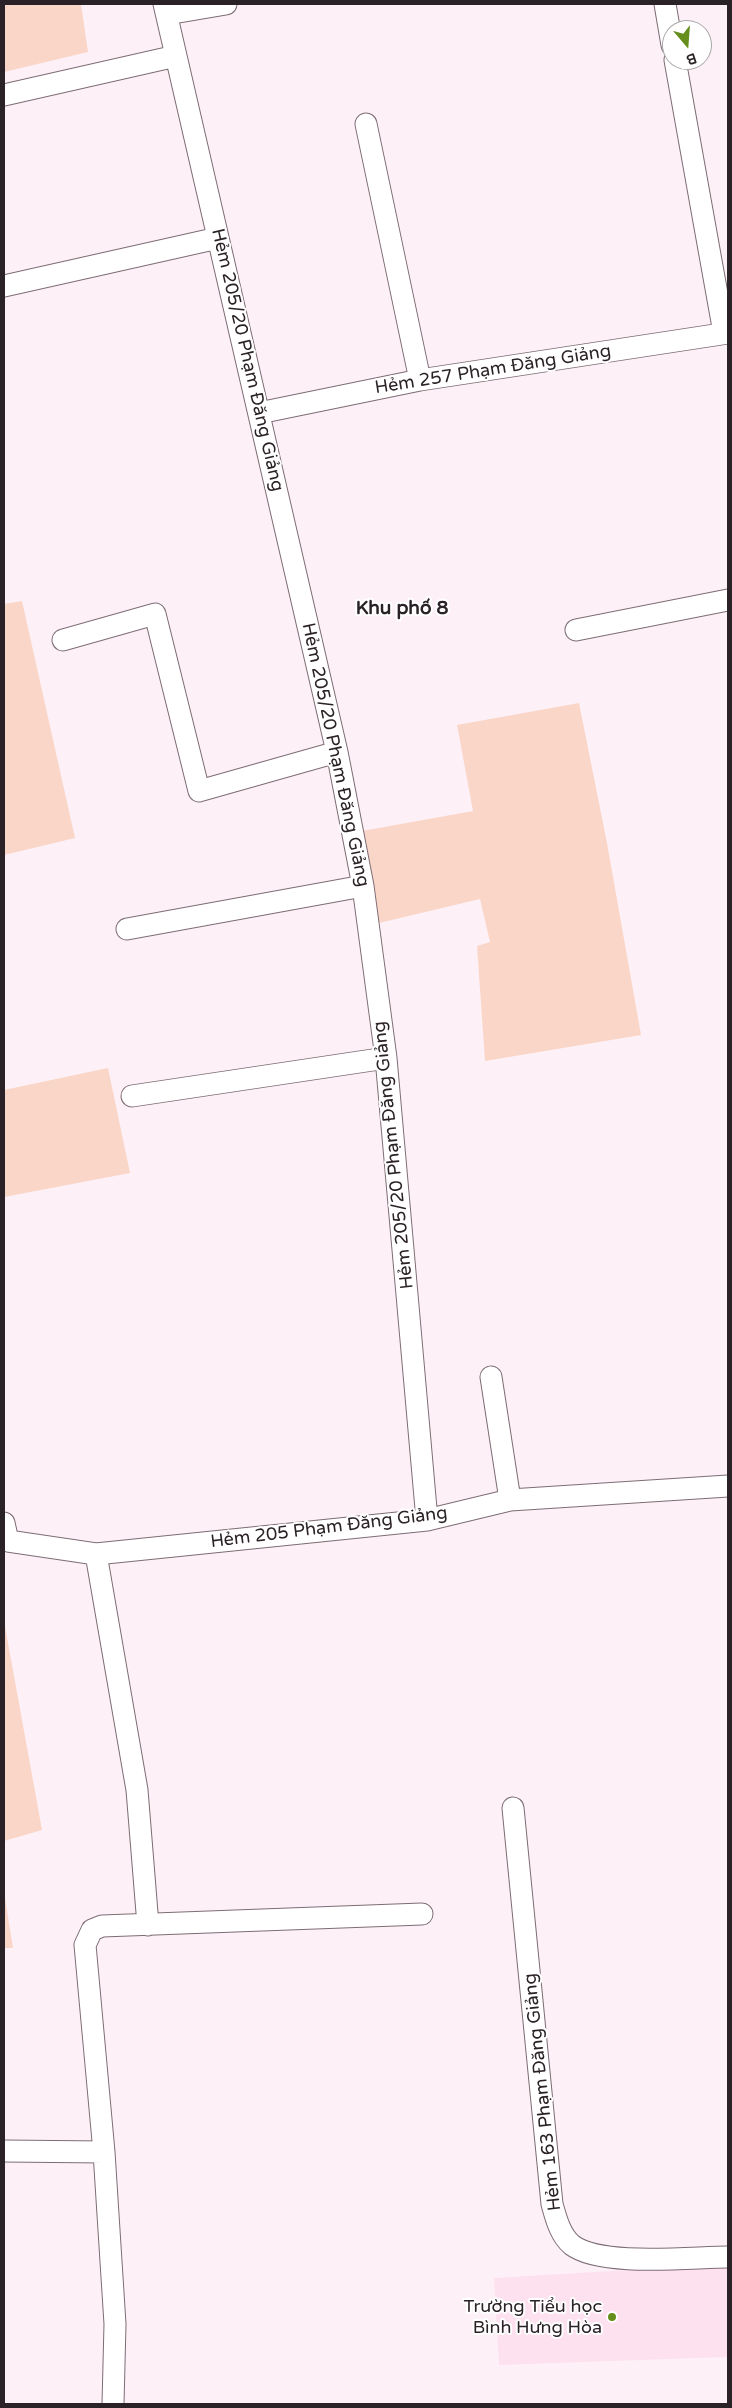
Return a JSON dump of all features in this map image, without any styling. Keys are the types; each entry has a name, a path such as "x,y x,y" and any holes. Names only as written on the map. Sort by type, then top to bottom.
{"lane":[{"path":"165,9 226,4"},
{"path":"665,4 668,20"},
{"name":"Hẻm 205/20 Phạm Đăng Giảng","path":"165,9 337,752 363,886 386,1058 427,1520"},
{"path":"4,95 176,56"},
{"path":"677,70 726,333"},
{"path":"366,124 420,380"},
{"path":"4,286 218,238"},
{"name":"Hẻm 257 Phạm Đăng Giảng","path":"259,413 420,380 726,333"},
{"path":"576,630 728,600"},
{"path":"63,640 155,614 199,790 337,752"},
{"path":"127,929 363,886"},
{"path":"132,1096 386,1058"},
{"path":"491,1377 510,1500"},
{"name":"Hẻm 205 Phạm Đăng Giảng","path":"4,1523 8,1541 96,1554 427,1520 510,1500 728,1486"},
{"path":"96,1554 137,1790 148,1925"},
{"name":"Hẻm 163 Phạm Đăng Giảng","path":"513,1808 552,2204 557,2222 564,2236 572,2244 587,2253 607,2258 728,2257"},
{"path":"112,2404 115,2324 104,2152 85,1945 92,1930 102,1926 422,1914"},
{"path":"4,2152 104,2152"}],"shaded area":[{"path":"4,4 81,4 88,52 4,72"},
{"path":"22,601 75,838 4,855 4,604"},
{"path":"579,703 607,843 641,1035 485,1061 477,946 490,942 480,899 379,923 362,831 473,811 457,725"},
{"path":"108,1068 130,1173 4,1197 4,1090"},
{"path":"4,1621 42,1830 4,1841"},
{"path":"4,1892 13,1948 4,1948"},
{"name":"Trường Tiểu học Bình Hưng Hòa","path":"728,2264 728,2357 499,2365 494,2278"}],"place":[{"name":"Trường Tiểu học Bình Hưng Hòa","path":"612,2317"}],"district":[{"name":"Khu phố 8","path":"402,609"}]}
